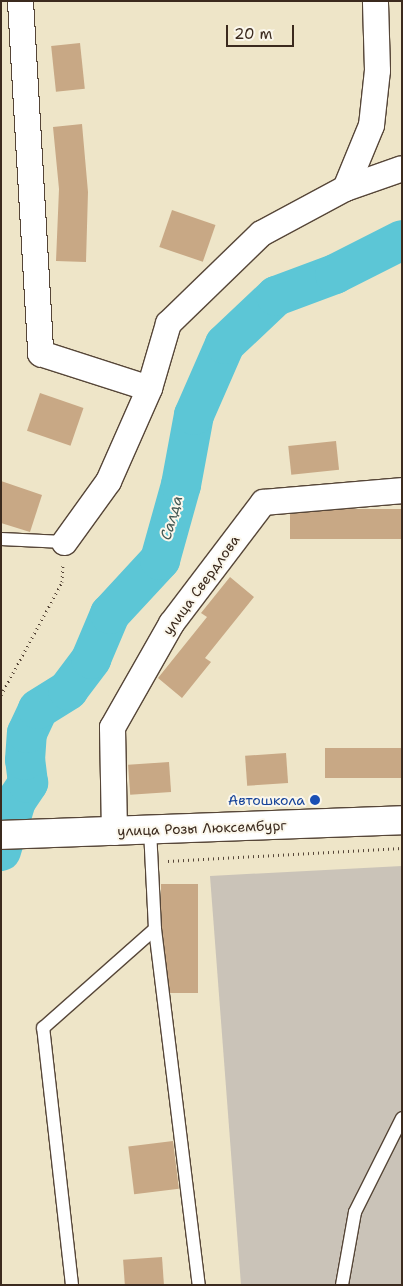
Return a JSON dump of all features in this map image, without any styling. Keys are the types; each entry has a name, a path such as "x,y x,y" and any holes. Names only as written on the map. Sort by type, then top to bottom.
{"street":[{"path":"20,1 40,353 149,388"},
{"path":"345,188 371,125 377,70 375,1"},
{"path":"64,542 108,481 149,388 168,323 261,232 345,188 402,168"},
{"name":"улица Свердлова","path":"114,832 112,727 171,623 262,502 402,490"},
{"name":"улица Розы Люксембург","path":"1,835 402,820"}],"lane":[{"path":"1,539 64,542"},
{"path":"150,830 155,929 199,1285"},
{"path":"72,1285 43,1028 155,929"},
{"path":"342,1285 355,1212 402,1118"}],"path":[{"path":"1,695 62,582 64,542"},
{"path":"152,862 402,848"}],"shaded area":[{"path":"402,866 402,1285 241,1285 210,876"}],"building":[{"path":"80,43 85,89 56,92 51,46"},
{"path":"82,124 88,192 86,262 56,261 59,189 53,127"},
{"path":"172,210 215,225 203,262 159,247"},
{"path":"40,393 83,408 70,446 27,431"},
{"path":"336,441 339,470 291,475 288,446"},
{"path":"1,481 42,495 30,532 1,523"},
{"path":"290,509 402,509 402,539 290,539"},
{"path":"230,577 254,597 205,658 211,662 182,698 158,678 207,617 201,613"},
{"path":"325,748 402,748 402,778 325,778"},
{"path":"286,753 288,783 247,786 245,756"},
{"path":"169,762 171,792 130,795 128,765"},
{"path":"161,884 198,884 198,993 161,993"},
{"path":"173,1141 179,1189 134,1194 128,1146"},
{"path":"162,1257 164,1285 125,1285 123,1260"}],"waterway":[{"name":"Салда","path":"1,851 16,801 28,783 25,760 27,733 38,709 68,690 91,659 110,614 160,560 181,485 194,415 225,344 276,296 335,274 402,240"}],"place":[{"name":"Автошкола","path":"315,800"}]}
